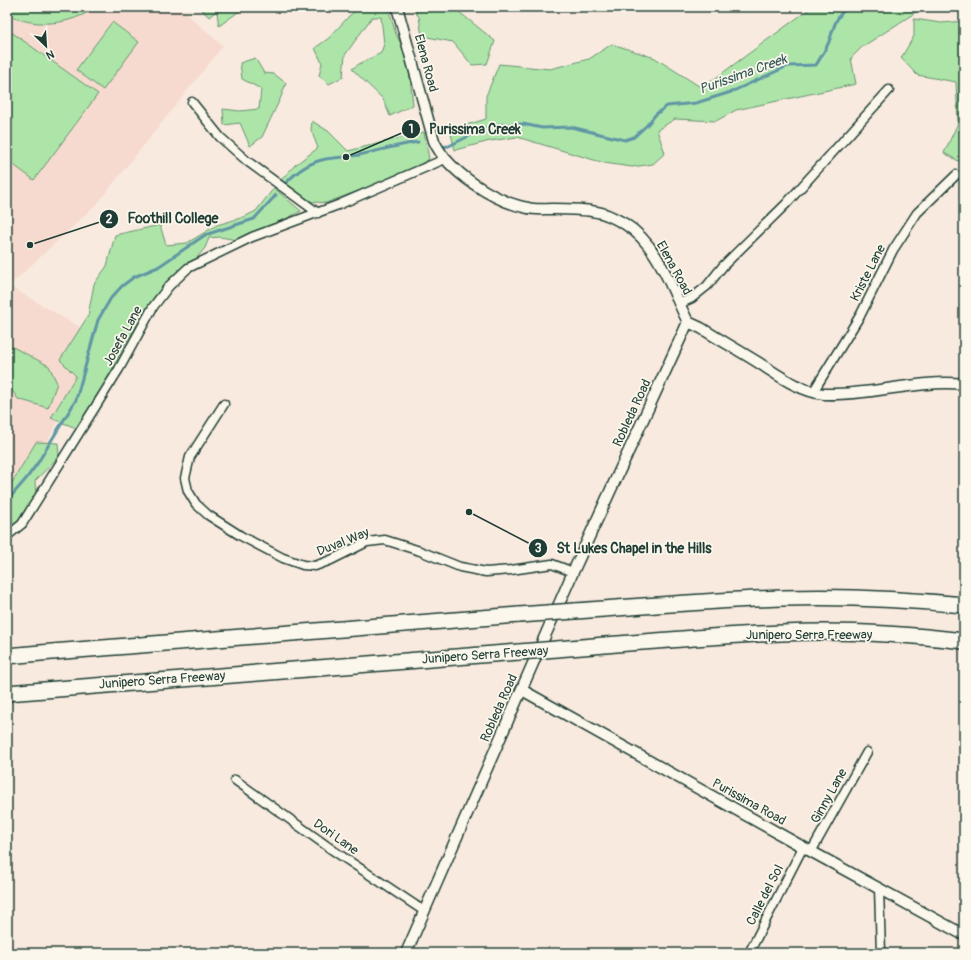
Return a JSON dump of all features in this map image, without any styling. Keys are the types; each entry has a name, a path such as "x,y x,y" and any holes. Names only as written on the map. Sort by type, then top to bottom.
{"highway":[{"path":"7,656 68,650 711,601 782,598 856,598 928,602 964,606"},
{"name":"Junipero Serra Freeway","path":"7,693 557,649 783,633 854,633 927,637 964,641"}],"street":[{"name":"Elena Road","path":"398,7 434,141 438,150 445,159 480,187 503,200 528,208 599,212 625,224 652,250 668,279 688,322"},
{"path":"679,304 692,298 707,286 723,266 786,204 889,90"},
{"path":"192,102 220,137 247,161 318,213"},
{"name":"Josefa Lane","path":"7,536 22,524 119,368 153,307 169,286 188,268 252,238 318,213 445,159"},
{"name":"Kriste Lane","path":"813,392 861,314 893,250 917,214 956,175"},
{"path":"688,322 701,328 792,383 813,392 835,394 924,383 964,384"},
{"name":"Robleda Road","path":"406,953 573,572 688,322"},
{"name":"Duval Way","path":"224,404 190,457 185,478 188,490 196,504 208,515 241,536 283,558 303,565 315,566 367,542 385,540 420,550 460,567 486,572 552,564 573,572"},
{"name":"Purissima Road","path":"522,690 964,935"},
{"name":"Ginny Lane","path":"807,849 867,752"},
{"name":"Dori Lane","path":"235,780 334,851 424,912"},
{"name":"Calle del Sol","path":"748,953 807,849"},
{"path":"879,888 881,953"}],"shaded area":[{"path":"7,7 179,7 223,46 97,204 9,286 102,340 7,516"}],"green space":[{"path":"7,7 96,7 75,18 53,23 41,23 29,22 7,14"},
{"path":"199,7 245,7 219,26 217,13 220,8 209,17"},
{"path":"360,7 388,7 396,34 408,58 413,105 390,116 383,99 352,69 381,53 384,44 381,17 372,17 345,55 343,77 329,84 319,76 322,63 315,48 329,38 350,15"},
{"path":"412,7 453,7 495,41 487,64 472,65 453,42 422,36 419,17"},
{"path":"812,7 924,7 862,47 851,58 856,84 736,110 716,121 675,119 657,130 665,153 653,164 632,167 604,163 517,137 490,141 455,150 450,130 486,119 486,96 499,64 550,69 589,59 612,44 655,58 702,88"},
{"path":"914,19 941,23 964,21 964,164 944,153 958,123 956,82 917,75 901,58 914,36"},
{"path":"112,22 139,42 103,90 76,70"},
{"path":"7,29 98,94 34,180 7,160"},
{"path":"255,58 264,73 274,74 286,83 262,137 250,146 240,123 224,125 223,109 240,111 259,109 261,89 242,79 240,63"},
{"path":"312,121 328,131 348,151 424,132 429,159 408,172 326,203 305,201 281,180 295,165 318,148 311,130"},
{"path":"274,188 301,211 243,241 220,237 209,238 205,248 195,260 175,275 154,297 126,343 95,402 76,428 51,418 76,376 60,360 88,316 94,284 107,266 115,235 160,225 166,245 187,243 217,225 244,217 256,211"},
{"path":"7,344 49,366 57,383 48,408 18,399 7,383"},
{"path":"36,442 58,443 59,456 35,481 36,499 20,521 7,532 7,491"}],"waterway":[{"name":"Purissima Creek","path":"440,147 449,146 491,125 523,124 542,128 571,127 625,140 634,137 656,114 667,106 696,103 731,92 788,66 816,65 827,46 838,18 848,7"},
{"name":"Purissima Creek","path":"286,183 304,168 320,160 358,155 418,142"},
{"name":"Purissima Creek","path":"7,501 37,464 76,400 98,320 111,298 122,286 134,277 158,267 205,235 254,219 276,195"}],"place":[{"name":"Purissima Creek","path":"346,157"},
{"name":"Foothill College","path":"30,245"},
{"name":"St Lukes Chapel in the Hills","path":"469,512"}]}
